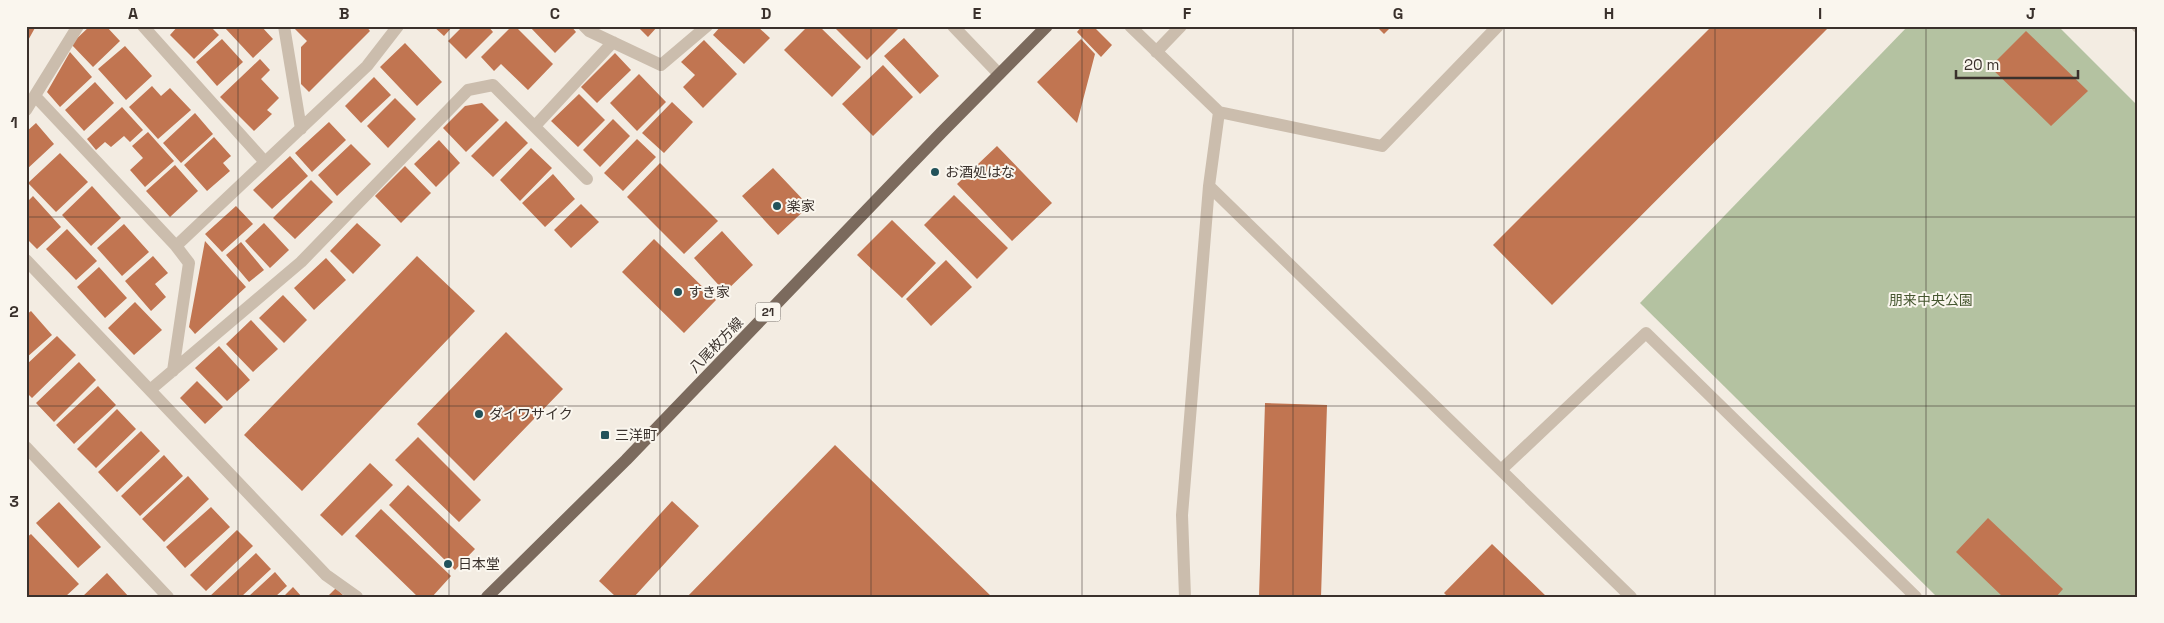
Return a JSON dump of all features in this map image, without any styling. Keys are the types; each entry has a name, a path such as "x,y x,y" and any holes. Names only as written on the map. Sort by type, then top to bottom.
{"main road":[{"name":"八尾枚方線","path":"487,597 626,460 1047,26"}],"street":[{"path":"26,110 78,26"},
{"path":"143,26 265,162"},
{"path":"284,26 301,129"},
{"path":"176,246 367,66 398,26"},
{"path":"584,26 661,65 707,26"},
{"path":"953,26 999,74"},
{"path":"1130,26 1219,112 1382,146 1498,26"},
{"path":"1156,52 1181,26"},
{"path":"535,126 613,42"},
{"path":"150,390 301,262 468,90 493,85 587,179"},
{"path":"35,96 176,246 189,263 173,371"},
{"path":"1185,597 1182,515 1209,186 1219,112"},
{"path":"1209,186 1502,469 1630,597"},
{"path":"26,260 326,575 357,597"},
{"path":"1502,469 1646,333 1916,597"},
{"path":"26,446 168,597"}],"green space":[{"name":"朋来中央公園","path":"1908,26 2058,26 2138,106 2138,597 1937,597 1640,303"}],"building":[{"path":"26,26 36,26 26,44"},
{"path":"90,26 106,26 120,41 93,67 71,44"},
{"path":"178,26 210,26 219,35 194,59 170,35"},
{"path":"228,26 261,26 273,39 253,58 225,28"},
{"path":"296,26 366,26 370,31 309,92 301,84 301,47 307,41 294,28"},
{"path":"433,26 453,26 444,36"},
{"path":"463,26 488,26 493,32 466,59 448,41"},
{"path":"512,26 515,26 553,64 528,90 501,64 494,71 481,57"},
{"path":"529,26 571,26 576,32 555,53"},
{"path":"637,26 658,26 648,37"},
{"path":"721,26 757,26 770,38 744,64 713,35"},
{"path":"808,26 819,26 861,67 832,97 784,50"},
{"path":"833,26 899,26 900,27 867,60"},
{"path":"1082,26 1093,26 1112,45 1101,57 1077,32"},
{"path":"1376,26 1392,26 1384,34"},
{"path":"1712,26 1830,26 1552,305 1493,245"},
{"path":"2026,31 2088,91 2051,126 1990,67"},
{"path":"904,38 939,76 920,94 884,56"},
{"path":"222,39 243,62 217,86 196,62"},
{"path":"1081,39 1095,54 1077,123 1037,82"},
{"path":"704,40 737,74 703,108 683,87 695,75 681,62"},
{"path":"405,43 442,82 417,106 380,67"},
{"path":"125,46 152,76 126,100 98,69"},
{"path":"70,52 92,77 60,107 47,92"},
{"path":"615,53 631,70 597,103 581,87"},
{"path":"260,59 270,70 261,79 279,98 267,110 272,114 254,131 220,97"},
{"path":"883,65 913,97 873,136 842,104"},
{"path":"639,74 666,102 637,131 610,103"},
{"path":"374,77 391,95 361,123 345,106"},
{"path":"95,82 114,103 84,131 65,110"},
{"path":"152,86 161,96 170,88 191,110 158,139 129,107"},
{"path":"579,94 605,120 578,147 551,121"},
{"path":"395,98 416,119 388,148 367,126"},
{"path":"672,102 693,122 664,153 642,133"},
{"path":"482,103 499,120 466,152 443,128 465,106"},
{"path":"122,107 143,130 130,142 124,136 111,147 105,142 96,150 87,139"},
{"path":"195,113 213,134 181,163 163,143"},
{"path":"613,119 630,136 600,167 583,150"},
{"path":"506,121 528,143 493,177 471,156"},
{"path":"329,122 346,140 312,172 295,153"},
{"path":"36,123 54,144 26,170 26,132"},
{"path":"148,132 174,161 145,187 130,170 143,158 132,146"},
{"path":"214,137 231,156 223,163 230,171 207,191 184,165"},
{"path":"637,139 656,157 623,191 604,173"},
{"path":"439,140 460,163 436,187 414,164"},
{"path":"351,144 371,164 337,196 318,175"},
{"path":"997,146 1052,203 1012,241 957,184"},
{"path":"531,148 552,168 520,201 500,180"},
{"path":"60,153 88,182 56,212 28,183"},
{"path":"290,156 308,176 272,209 253,190"},
{"path":"660,163 718,221 684,254 627,197"},
{"path":"175,165 198,191 170,217 146,191"},
{"path":"405,166 431,193 401,223 375,196"},
{"path":"773,168 809,206 778,235 742,196"},
{"path":"553,174 575,199 545,227 522,203"},
{"path":"311,180 333,202 295,239 273,218"},
{"path":"92,186 121,218 91,246 62,215"},
{"path":"954,195 1008,248 977,279 924,225"},
{"path":"33,196 61,227 37,249 26,238 26,203"},
{"path":"581,204 599,222 571,248 554,230"},
{"path":"236,206 253,224 222,252 205,234"},
{"path":"892,220 936,263 902,298 857,255"},
{"path":"264,223 289,250 270,268 245,241"},
{"path":"357,223 381,245 353,274 330,251"},
{"path":"124,224 149,252 122,276 97,248"},
{"path":"67,229 97,261 76,280 46,249"},
{"path":"722,231 753,265 725,292 694,258"},
{"path":"654,239 716,300 684,333 622,272"},
{"path":"205,241 246,287 195,334 189,327"},
{"path":"241,242 264,270 249,282 226,255"},
{"path":"153,256 168,273 155,284 166,297 151,311 125,281"},
{"path":"417,256 475,311 302,491 244,435"},
{"path":"326,258 346,280 314,310 294,288"},
{"path":"946,260 972,287 931,326 906,299"},
{"path":"99,267 127,298 105,318 77,287"},
{"path":"283,295 307,320 284,343 259,318"},
{"path":"135,302 162,330 134,355 108,328"},
{"path":"31,311 52,335 26,358 26,315"},
{"path":"251,320 278,349 253,372 226,344"},
{"path":"506,332 563,389 474,481 417,424"},
{"path":"57,336 76,355 32,398 26,392 26,365"},
{"path":"219,346 250,380 227,401 195,368"},
{"path":"79,362 96,380 54,422 36,403"},
{"path":"197,381 223,407 205,424 180,398"},
{"path":"98,386 116,405 74,444 56,425"},
{"path":"1265,403 1327,405 1321,597 1259,597"},
{"path":"117,409 136,429 96,468 77,449"},
{"path":"141,431 160,451 117,492 98,472"},
{"path":"418,437 481,500 459,522 395,460"},
{"path":"835,445 992,597 687,597"},
{"path":"164,455 183,476 140,516 121,496"},
{"path":"370,463 393,485 342,536 320,515"},
{"path":"188,476 209,499 164,542 142,519"},
{"path":"408,485 475,549 455,570 389,505"},
{"path":"672,501 699,526 634,597 616,597 599,581"},
{"path":"59,502 101,547 78,568 36,523"},
{"path":"211,507 230,527 185,568 166,547"},
{"path":"381,509 451,576 432,597 418,597 355,536"},
{"path":"1988,518 2063,589 2056,597 2003,597 1956,552"},
{"path":"237,530 253,546 206,591 190,575"},
{"path":"31,534 79,584 65,597 29,597 26,594 26,538"},
{"path":"1492,544 1547,597 1448,597 1444,593"},
{"path":"256,553 271,569 241,597 209,597"},
{"path":"275,572 287,586 275,597 248,597"},
{"path":"107,573 129,597 82,597"},
{"path":"293,587 302,597 283,597"},
{"path":"336,588 345,597 327,597"}],"place":[{"name":"お酒処はな","path":"935,172"},
{"name":"楽家","path":"777,206"},
{"name":"すき家","path":"678,292"},
{"name":"ダイワサイク","path":"479,414"},
{"name":"三洋町","path":"605,435"},
{"name":"日本堂","path":"448,564"}]}
